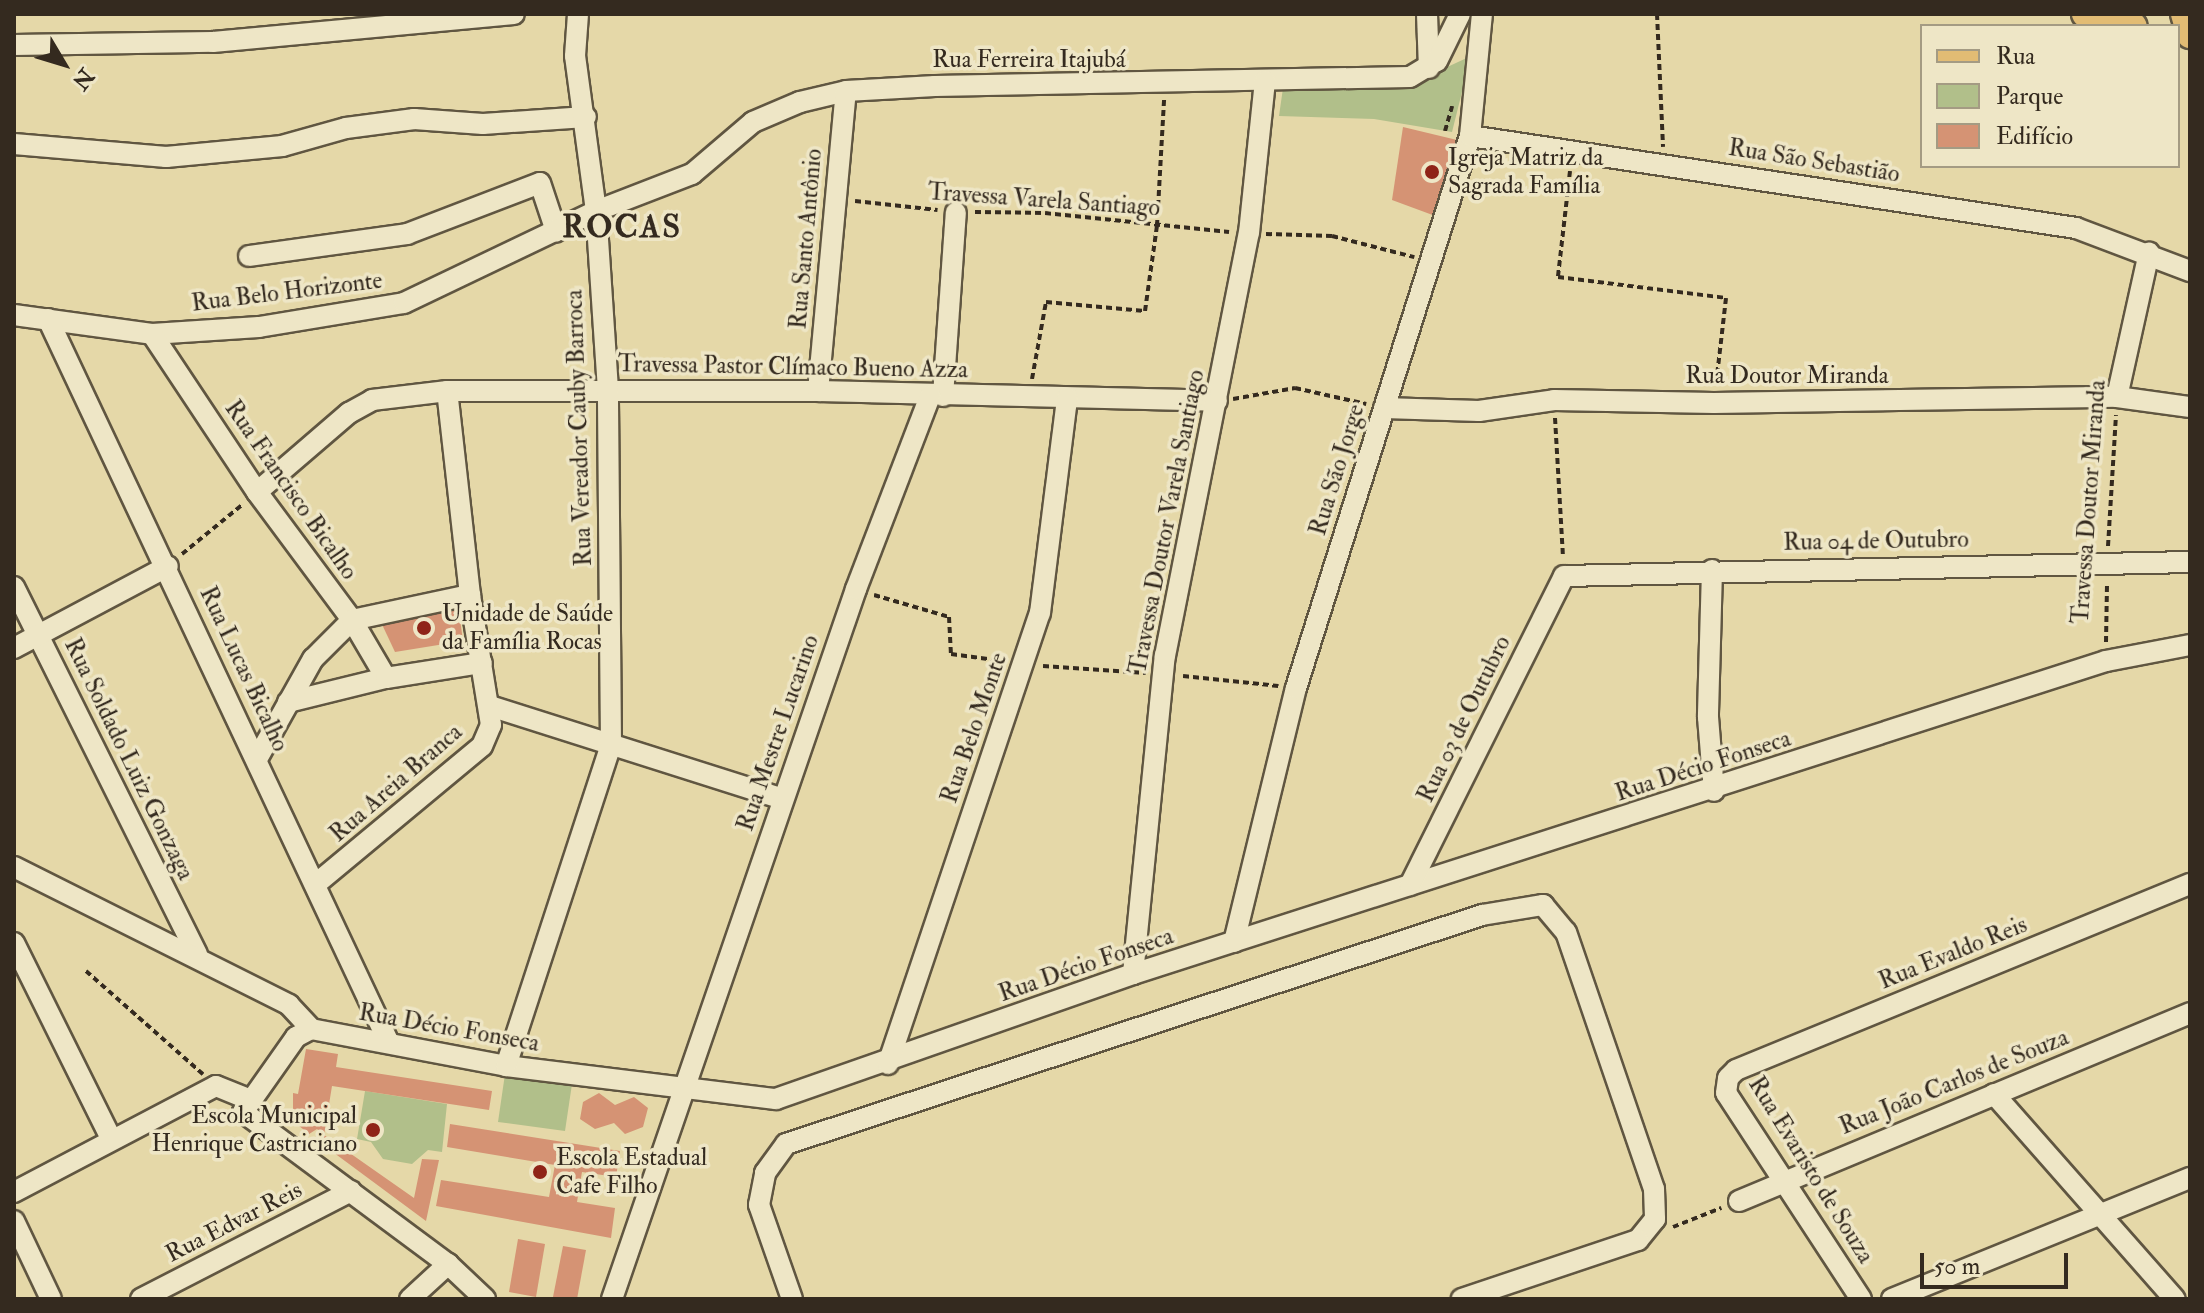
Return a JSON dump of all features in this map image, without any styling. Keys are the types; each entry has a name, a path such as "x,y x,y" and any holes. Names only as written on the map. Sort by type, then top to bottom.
{"main road":[{"path":"2085,14 2126,24"},
{"path":"2184,14 2190,35"}],"street":[{"path":"14,45 213,42 514,14"},
{"name":"Rua Vereador Cauby Barroca","path":"506,1066 612,742 608,390 596,211 586,117 575,56 578,14"},
{"path":"1427,14 1429,68"},
{"path":"1429,68 1443,54 1460,14"},
{"name":"Rua São Jorge","path":"1234,942 1296,688 1470,136 1482,14"},
{"name":"Rua Ferreira Itajubá","path":"596,211 692,174 753,122 774,111 846,91 1410,77 1429,68"},
{"name":"Travessa Doutor Varela Santiago","path":"1133,974 1163,674 1249,233 1265,81"},
{"name":"Rua Santo Antônio","path":"818,391 846,91"},
{"path":"14,144 166,157 282,146 346,128 414,119 483,124 586,117"},
{"name":"Rua São Sebastião","path":"1470,136 2076,228 2190,271"},
{"path":"249,256 407,234 540,183 556,231"},
{"name":"Rua Belo Horizonte","path":"14,315 152,334 259,327 404,303 596,211"},
{"name":"Rua Mestre Lucarino","path":"612,1299 856,589 936,396 956,212"},
{"name":"Travessa Doutor Miranda","path":"2117,397 2149,253"},
{"name":"Rua Lucas Bicalho","path":"48,319 168,566 389,1043"},
{"name":"Rua Francisco Bicalho","path":"152,334 257,492 352,620 386,678"},
{"path":"447,391 470,595 490,709 612,742 783,799"},
{"name":"Travessa Pastor Clímaco Bueno Azza","path":"257,492 349,413 372,400 447,391 818,391 1217,401"},
{"name":"Rua Doutor Miranda","path":"1384,408 1479,411 1554,400 1714,403 2117,397 2190,407"},
{"name":"Rua Belo Monte","path":"888,1064 1040,613 1067,398"},
{"name":"Rua 04 de Outubro","path":"1564,576 1712,570 2190,562"},
{"path":"14,648 168,566"},
{"path":"1712,570 1708,717 1714,791"},
{"name":"Rua 03 de Outubro","path":"1410,885 1564,576"},
{"name":"Rua Soldado Luiz Gonzaga","path":"14,587 197,954"},
{"path":"257,759 313,659 352,620 470,595"},
{"name":"Rua Décio Fonseca","path":"311,1029 506,1066 776,1099 888,1064 1133,974 1714,791 2106,661 2190,645"},
{"path":"288,702 386,678 482,663"},
{"name":"Rua Areia Branca","path":"317,883 482,746 491,725 490,709"},
{"path":"14,867 197,954 289,1005 311,1029 296,1037 246,1106"},
{"name":"Rua Evaldo Reis","path":"1736,1070 2190,884"},
{"path":"792,1299 759,1205 765,1173 786,1144 1521,906 1543,905 1566,932 1654,1189 1655,1219 1638,1240 1462,1299"},
{"path":"14,943 111,1138"},
{"name":"Rua João Carlos de Souza","path":"1739,1201 2190,1013"},
{"name":"Rua Evaristo de Souza","path":"1736,1070 1728,1078 1726,1093 1861,1299"},
{"path":"14,1192 111,1138 216,1086 448,1264 485,1299"},
{"path":"1994,1094 2175,1299"},
{"path":"1892,1299 2190,1178"},
{"name":"Rua Edvar Reis","path":"141,1299 351,1191"},
{"path":"14,1221 51,1299"},
{"path":"410,1299 448,1264"}],"path":[{"path":"1657,14 1663,164"},
{"path":"1028,397 1046,302 1145,311 1157,226 1166,85"},
{"path":"1572,152 1558,277 1726,298 1714,403"},
{"name":"Travessa Varela Santiago","path":"836,199 956,212 1045,213 1157,226 1332,236 1432,261"},
{"path":"1217,401 1295,388 1384,408"},
{"name":"Travessa Doutor Miranda","path":"2106,661 2107,562 2117,397"},
{"path":"1554,400 1564,576"},
{"path":"168,566 257,492"},
{"path":"856,589 949,617 951,654 1025,664 1296,688"},
{"path":"86,971 216,1086"},
{"path":"1638,1240 1739,1201"}],"green space":[{"path":"1471,56 1452,132 1374,119 1279,116 1283,88 1402,88"},
{"path":"505,1074 572,1084 565,1131 498,1122"},
{"path":"365,1091 447,1104 442,1152 428,1150 412,1164 383,1159 371,1142 357,1139"}],"building":[{"name":"Igreja Matriz da Sagrada Família","path":"1403,127 1457,140 1438,217 1392,200"},
{"name":"Unidade de Saúde da Família Rocas","path":"458,605 463,641 395,652 379,618"},
{"path":"306,1049 338,1054 336,1067 492,1091 489,1110 332,1086 324,1135 317,1129 309,1134 293,1121 293,1093 298,1094"},
{"path":"599,1093 615,1105 634,1097 648,1108 643,1127 625,1134 614,1123 595,1129 580,1119 583,1102"},
{"path":"450,1124 620,1151 616,1177 582,1172 577,1202 615,1208 611,1238 436,1206 441,1180 549,1197 555,1165 447,1147"},
{"path":"324,1135 414,1198 422,1159 439,1160 426,1221 318,1141"},
{"path":"518,1239 545,1244 536,1297 509,1292"},
{"path":"563,1246 586,1250 577,1299 553,1297"}],"place":[{"name":"Igreja Matriz da Sagrada Família","path":"1432,172"},
{"name":"Unidade de Saúde da Família Rocas","path":"424,628"},
{"name":"Escola Municipal Henrique Castriciano","path":"373,1130"},
{"name":"Escola Estadual Cafe Filho","path":"540,1172"}],"district":[{"name":"ROCAS","path":"622,227"}]}
